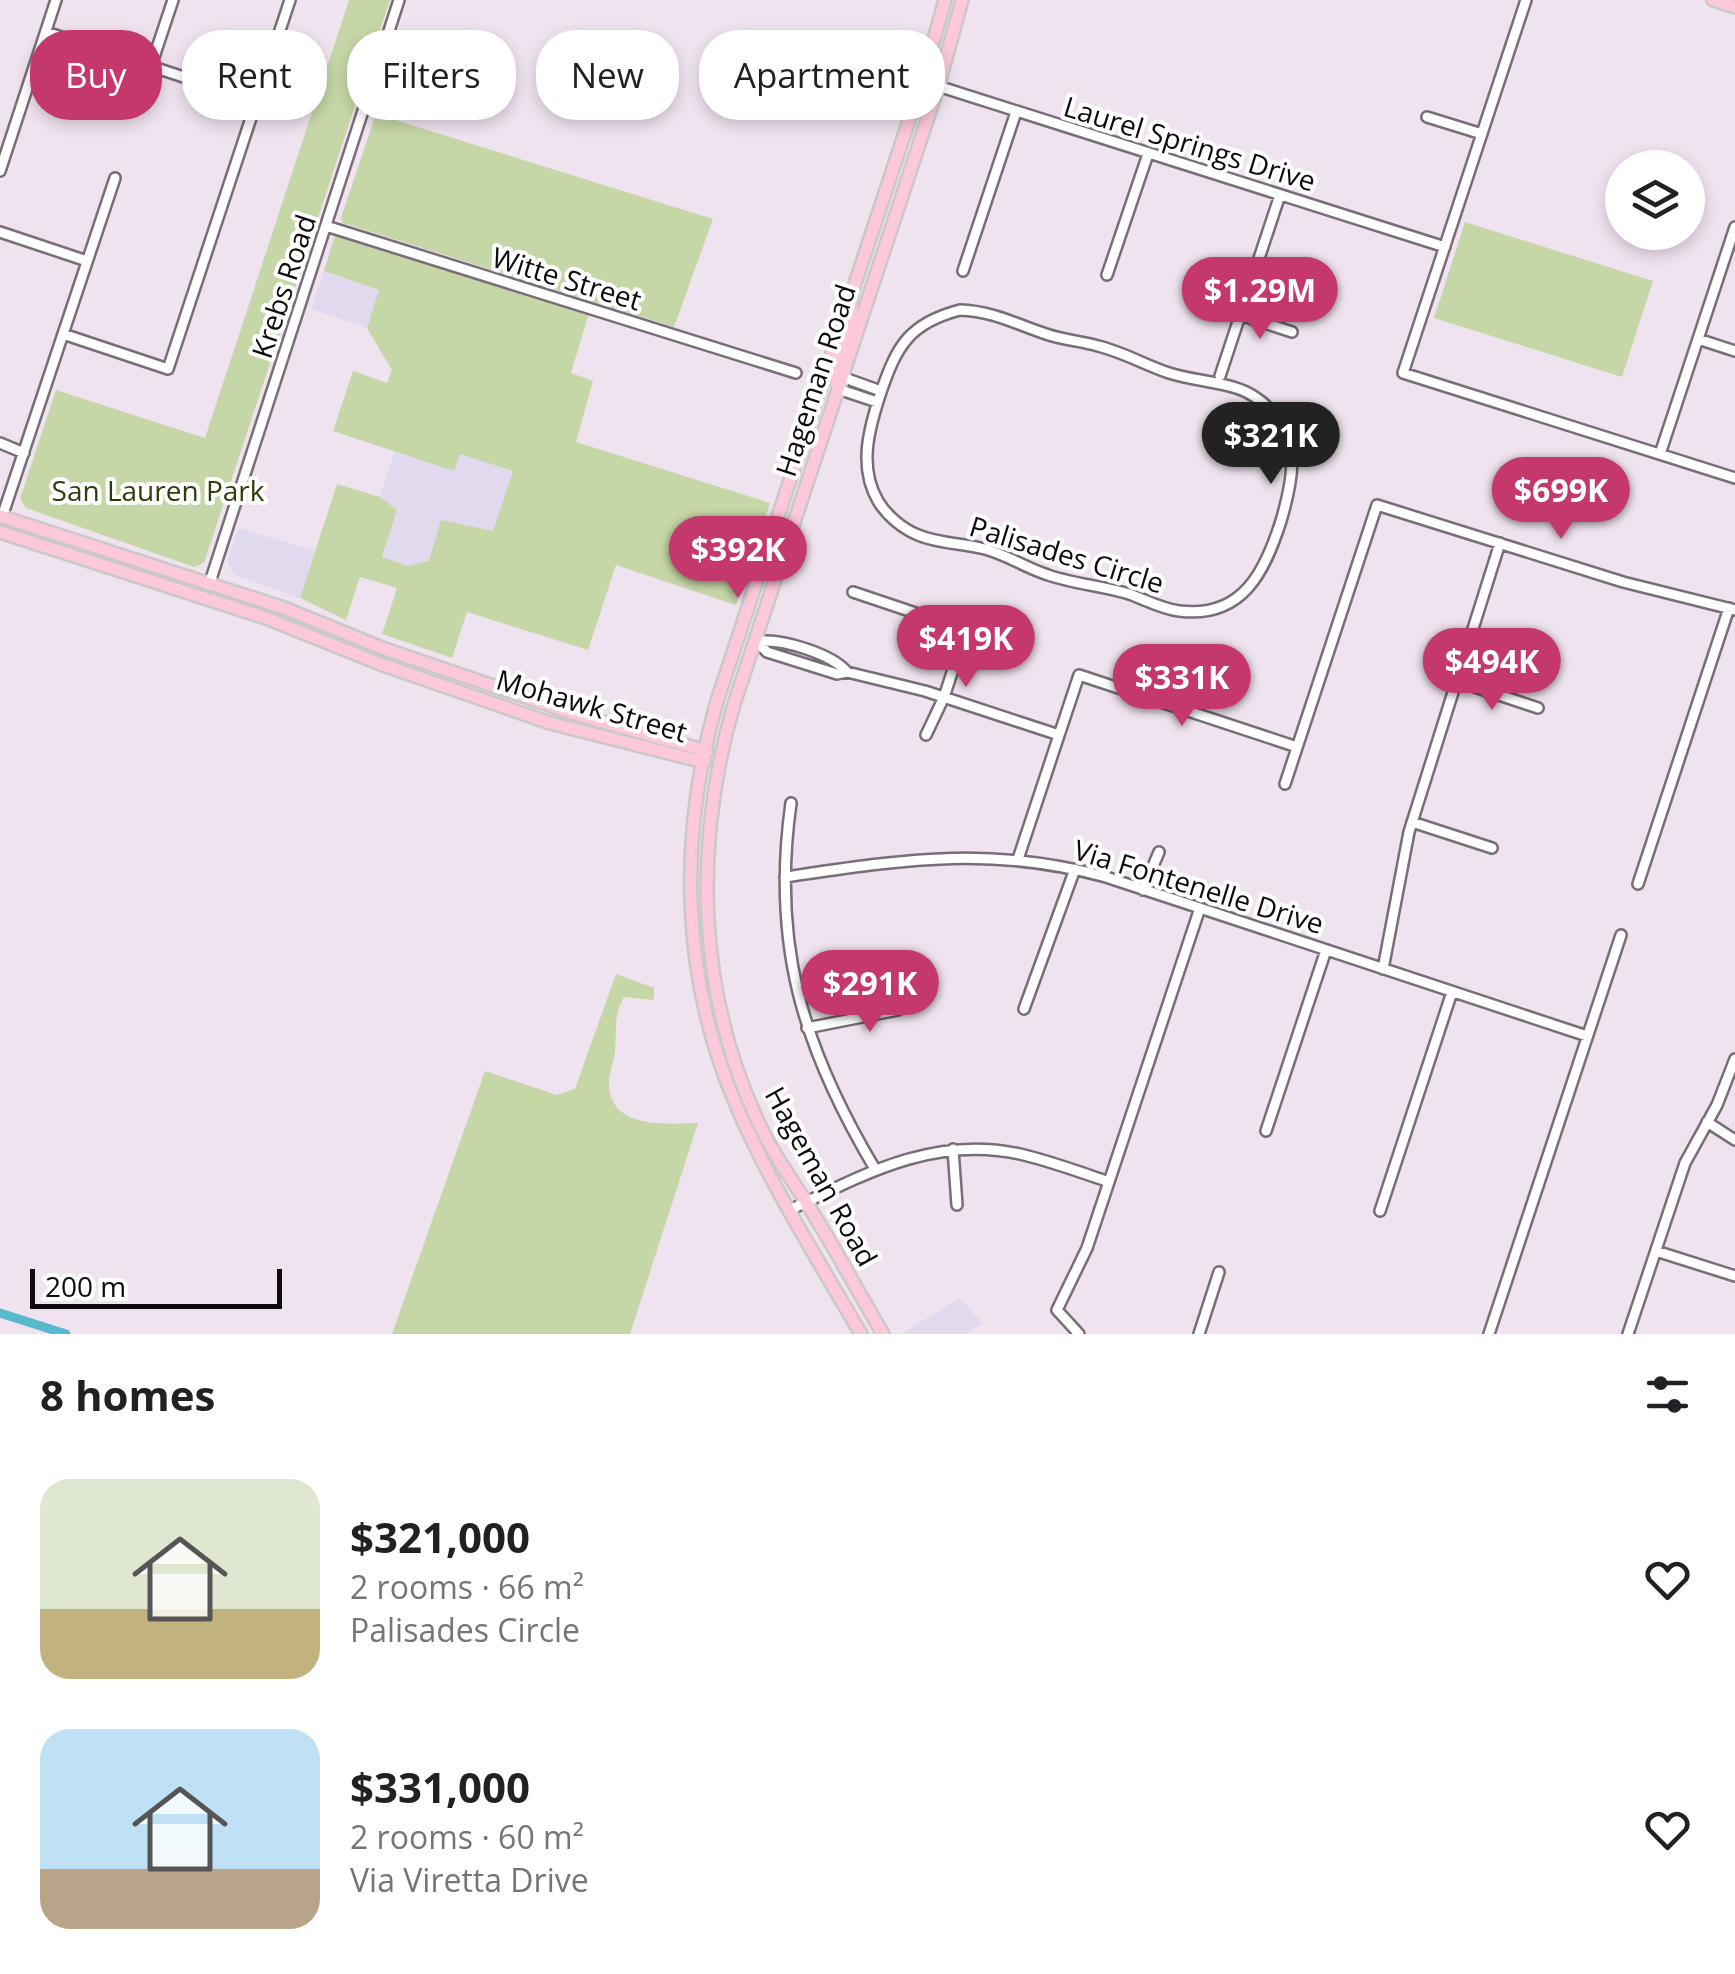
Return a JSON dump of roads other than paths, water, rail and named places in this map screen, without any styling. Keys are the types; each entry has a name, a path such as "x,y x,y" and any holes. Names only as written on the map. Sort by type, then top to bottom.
{"main road":[{"name":"Hageman Road","path":"936,30 945,0"},
{"name":"Hageman Road","path":"945,62 962,0"},
{"path":"1712,0 1735,7"},
{"name":"Hageman Road","path":"860,1334 748,1131 714,1047 692,939 690,868 700,762 909,120"},
{"name":"Hageman Road","path":"883,1334 778,1160 752,1108 721,1014 708,941 706,874 718,760 927,120"},
{"path":"840,383 836,370 854,314 850,298"},
{"path":"1,517 210,585"},
{"name":"Mohawk Street","path":"0,532 266,618 383,665 550,723 700,762 718,760"},
{"path":"757,642 751,632 768,578 770,549"},
{"path":"86,560 119,564 193,587 210,585"},
{"name":"Mohawk Street","path":"210,585 578,715 704,749 718,760"}],"street":[{"path":"47,30 56,0"},
{"path":"162,33 173,0"},
{"path":"280,30 290,0"},
{"name":"Krebs Road","path":"210,585 399,0"},
{"path":"1526,0 1403,374 1735,478"},
{"path":"0,170 30,80"},
{"name":"Laurel Springs Drive","path":"945,89 1444,247"},
{"path":"963,270 1016,112"},
{"path":"1427,117 1482,134"},
{"path":"63,334 168,369 251,120"},
{"path":"1108,275 1148,154"},
{"path":"1,517 114,178"},
{"path":"1220,376 1280,195"},
{"name":"Witte Street","path":"326,226 796,373"},
{"path":"1660,454 1735,227"},
{"path":"0,232 87,261"},
{"name":"Palisades Circle","path":"960,310 984,310 1174,374 1238,388 1272,412 1291,450 1290,492 1270,554 1260,575 1234,599 1202,612 1178,612 1109,588 1044,574 985,549 917,535 888,513 869,482 866,457 881,391 899,347 916,328 936,316 960,310"},
{"path":"1240,316 1292,332"},
{"path":"1698,340 1735,351"},
{"path":"840,383 881,391"},
{"path":"840,383 877,402"},
{"path":"862,397 866,386"},
{"path":"0,443 24,453"},
{"path":"1285,784 1377,505 1624,582 1732,609 1638,884"},
{"path":"1382,968 1412,822 1500,544"},
{"path":"853,592 966,630 944,697 926,735"},
{"path":"757,642 771,638 838,662 847,672 944,697 1058,736"},
{"path":"1018,859 1078,675 1297,747"},
{"path":"1458,681 1538,708"},
{"path":"791,803 785,878 789,946 807,1028 832,1092 875,1169"},
{"path":"1412,822 1492,848"},
{"path":"1143,890 1159,852"},
{"name":"Via Fontenelle Drive","path":"785,878 925,858 1018,859 1074,869 1587,1036"},
{"path":"1024,1009 1074,869"},
{"path":"1079,1334 1057,1310 1079,1270 1200,908"},
{"path":"1489,1334 1621,935"},
{"path":"1266,1131 1326,950"},
{"path":"1380,1210 1452,992"},
{"path":"807,1028 898,1010 918,998"},
{"path":"1628,1334 1685,1163 1726,1086 1735,1060"},
{"path":"1707,1122 1735,1140"},
{"path":"790,1210 875,1169 953,1149 1016,1153 1109,1182"},
{"path":"953,1149 957,1205"},
{"path":"1656,1251 1735,1276"},
{"path":"1199,1334 1219,1272"}],"waterway":[{"path":"0,1313 66,1334"}],"park label":[{"name":"San Lauren Park","path":"158,490"}]}
